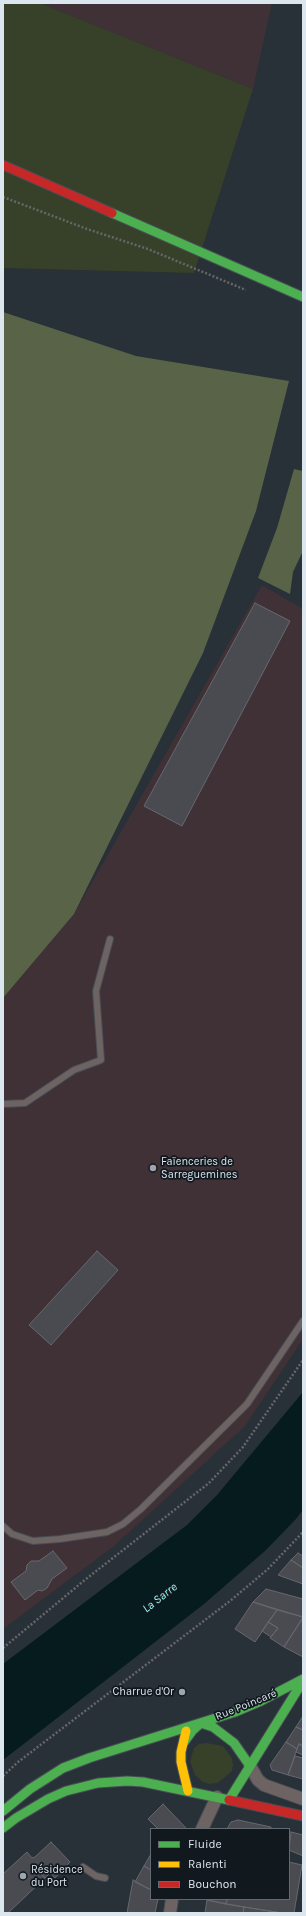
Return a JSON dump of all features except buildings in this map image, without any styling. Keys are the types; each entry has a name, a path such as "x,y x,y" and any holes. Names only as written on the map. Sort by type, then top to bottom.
{"main road":[{"path":"3,165 303,297"},
{"name":"Rue Poincaré","path":"3,1811 30,1789 63,1768 89,1758 218,1718 261,1701 303,1680"},
{"name":"Rue Poincaré","path":"250,1766 303,1680"},
{"path":"218,1718 225,1735"},
{"path":"184,1742 192,1731 201,1723 213,1727 225,1735 239,1749 250,1766 223,1798"},
{"path":"188,1727 181,1762 188,1791"},
{"path":"3,1828 16,1818 48,1799 85,1785 127,1781 188,1791 303,1816"}],"street":[{"path":"250,1766 258,1780 264,1785 303,1799"},
{"path":"203,1828 223,1798"},
{"path":"170,1913 172,1900"}],"lane":[{"path":"3,1104 25,1104 74,1070 101,1060 96,991 110,939"},
{"path":"3,1526 12,1534 33,1541 60,1539 107,1532 123,1524 147,1504 247,1404 303,1321"},
{"path":"83,1867 96,1876 105,1878"}],"path":[{"path":"3,197 88,229 148,249 247,291"},
{"path":"3,1648 86,1579 209,1483 243,1447 303,1360"},
{"path":"3,1776 24,1757 230,1601 268,1569 303,1532"}],"shaded area":[{"path":"40,3 272,3 253,89"},
{"name":"Faïenceries de Sarreguemines","path":"262,585 303,609 303,1339 245,1426 114,1546 3,1629 3,998 74,914"}],"green space":[{"path":"3,3 40,3 253,89 194,273 3,268"},
{"path":"3,312 136,356 289,381 256,511 203,653 74,914 3,998"},
{"path":"294,469 303,471 303,551 293,572 290,594 258,578 277,528"},
{"path":"207,1743 223,1746 232,1758 232,1771 217,1783 209,1784 203,1782 195,1775 190,1761 194,1748 199,1744"}],"water":[{"name":"La Sarre","path":"303,1392 303,1510 295,1520 266,1550 204,1604 3,1760 3,1664 187,1525 217,1495"}],"traffic: fast":[{"path":"112,213 303,297"},
{"path":"3,1811 30,1789 63,1768 89,1758 235,1712 261,1701 303,1679"},
{"path":"3,1828 16,1818 48,1799 66,1791 98,1783 127,1781 143,1782 229,1800 303,1681"},
{"path":"184,1742 192,1731 201,1723 213,1727 234,1743 250,1766"}],"traffic: slow":[{"path":"186,1731 181,1752 181,1762 188,1791"}],"traffic: jam":[{"path":"3,165 112,213"},
{"path":"229,1800 303,1816"}],"place":[{"name":"Faïenceries de Sarreguemines","path":"153,1168"},
{"name":"Charrue d'Or","path":"182,1692"},
{"name":"Résidence du Port","path":"23,1876"}]}
